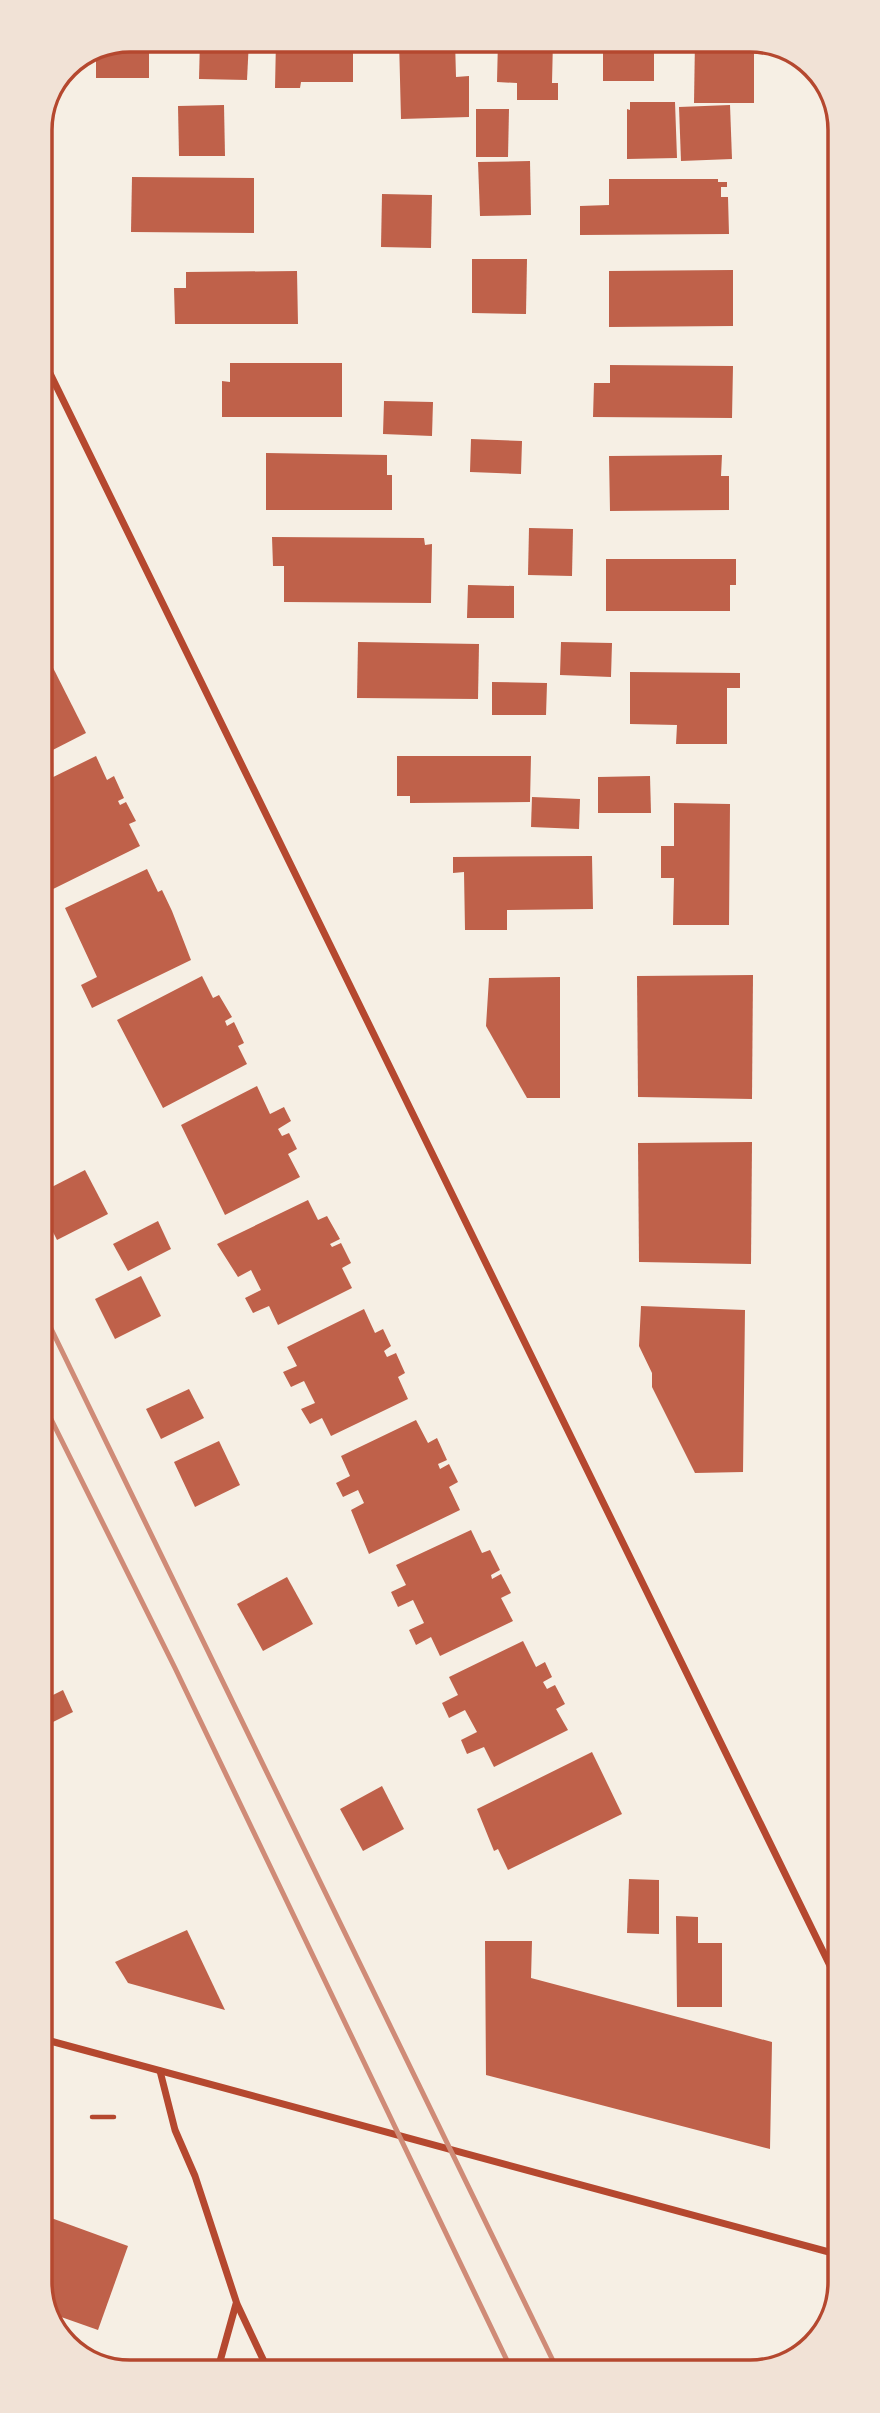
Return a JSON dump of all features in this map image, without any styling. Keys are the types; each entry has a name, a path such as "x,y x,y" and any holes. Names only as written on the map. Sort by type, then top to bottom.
{"street":[{"path":"53,379 828,1962"},
{"path":"52,2041 828,2252"},
{"path":"160,2071 175,2130 195,2176 237,2304 263,2360"},
{"path":"221,2360 237,2304"}],"path":[{"path":"92,2117 114,2118"}],"building":[{"path":"149,52 149,78 96,78 96,61 120,53"},
{"path":"200,52 248,52 247,80 199,79"},
{"path":"276,52 353,52 353,82 301,82 300,88 275,88"},
{"path":"399,52 455,53 456,77 469,76 469,117 401,119"},
{"path":"498,53 553,53 552,83 558,83 558,100 517,100 517,83 497,82"},
{"path":"603,53 654,53 654,81 603,81"},
{"path":"695,53 754,53 754,103 694,103"},
{"path":"630,102 675,102 677,158 627,159 627,109 630,110"},
{"path":"224,105 225,156 179,156 178,106"},
{"path":"730,105 732,159 681,161 679,107"},
{"path":"476,109 509,109 508,157 476,157"},
{"path":"530,161 531,215 480,216 478,162"},
{"path":"132,177 254,178 254,233 131,232"},
{"path":"609,179 718,179 718,182 727,182 727,187 721,187 721,197 728,197 729,234 580,235 580,206 609,205"},
{"path":"382,194 432,195 431,248 381,247"},
{"path":"472,259 527,259 526,314 472,313"},
{"path":"733,270 733,326 609,327 609,271"},
{"path":"297,271 298,324 175,324 174,288 186,288 186,272"},
{"path":"230,363 342,363 342,417 222,417 222,381 230,382"},
{"path":"610,365 733,366 732,418 593,417 594,383 610,383"},
{"path":"384,401 433,402 432,436 383,434"},
{"path":"471,439 522,441 521,474 470,472"},
{"path":"266,453 387,455 387,475 392,475 392,510 266,510"},
{"path":"722,455 721,476 729,476 729,510 610,511 609,456"},
{"path":"529,528 573,529 572,576 528,575"},
{"path":"272,537 424,538 425,545 432,544 431,603 284,602 284,566 273,566"},
{"path":"606,559 736,559 736,585 730,585 730,611 606,611"},
{"path":"468,585 514,586 514,618 467,618"},
{"path":"358,642 479,644 478,699 357,698"},
{"path":"561,642 612,643 611,677 560,675"},
{"path":"53,667 86,733 53,750"},
{"path":"630,672 740,673 740,688 727,688 727,744 676,744 677,725 630,724"},
{"path":"492,682 547,683 546,715 492,715"},
{"path":"96,756 107,780 114,776 124,798 118,801 120,805 126,802 136,821 129,824 140,846 53,889 53,777"},
{"path":"397,756 531,756 530,802 410,803 410,796 397,796"},
{"path":"650,776 651,813 598,813 598,777"},
{"path":"532,797 580,799 579,829 531,827"},
{"path":"674,803 730,804 729,925 673,925 674,878 661,878 661,846 674,846"},
{"path":"592,856 593,909 507,910 507,930 465,930 464,872 453,873 453,857"},
{"path":"147,869 158,892 162,890 191,960 92,1008 81,985 97,977 65,908"},
{"path":"753,975 752,1099 638,1097 637,976"},
{"path":"202,976 213,998 219,995 232,1017 225,1021 227,1026 234,1022 244,1043 238,1046 247,1064 163,1108 117,1020"},
{"path":"560,977 560,1098 527,1098 486,1026 489,978"},
{"path":"257,1086 270,1114 284,1107 291,1121 278,1129 282,1136 289,1133 297,1149 288,1154 300,1177 225,1215 181,1125"},
{"path":"752,1142 751,1264 639,1262 638,1143"},
{"path":"85,1170 108,1214 57,1240 52,1231 53,1187"},
{"path":"308,1200 318,1220 327,1216 340,1239 330,1244 332,1247 341,1243 351,1263 342,1268 352,1288 278,1325 269,1306 253,1313 245,1298 261,1290 251,1270 238,1277 217,1244"},
{"path":"158,1221 171,1249 128,1271 113,1244"},
{"path":"141,1276 161,1316 115,1339 95,1299"},
{"path":"641,1306 745,1310 743,1472 695,1473 652,1387 652,1373 639,1346"},
{"path":"364,1309 375,1333 383,1329 391,1346 384,1351 387,1357 396,1353 405,1373 398,1377 408,1399 331,1436 322,1418 310,1424 301,1409 315,1403 304,1381 291,1387 283,1372 297,1366 287,1347"},
{"path":"189,1389 204,1418 161,1439 146,1409"},
{"path":"416,1420 428,1443 437,1438 447,1460 438,1464 440,1469 449,1464 458,1482 449,1487 460,1510 369,1554 351,1510 364,1503 358,1490 343,1497 336,1483 350,1476 341,1456"},
{"path":"219,1441 240,1485 195,1507 174,1462"},
{"path":"471,1530 482,1553 490,1550 500,1570 491,1575 492,1579 501,1574 511,1593 501,1598 513,1621 440,1656 431,1637 416,1645 409,1630 424,1623 413,1600 398,1607 391,1592 406,1585 396,1565"},
{"path":"287,1577 313,1624 263,1651 237,1604"},
{"path":"523,1641 536,1667 545,1662 552,1677 543,1682 547,1689 555,1685 565,1704 556,1709 568,1730 494,1767 484,1747 467,1754 461,1740 477,1732 465,1710 449,1718 442,1703 458,1695 449,1677"},
{"path":"63,1690 73,1712 52,1722 52,1695"},
{"path":"592,1752 622,1814 508,1870 498,1849 494,1851 477,1809"},
{"path":"382,1786 404,1829 363,1851 340,1809"},
{"path":"629,1879 659,1880 659,1934 627,1933"},
{"path":"676,1916 698,1917 698,1943 722,1943 722,2007 677,2007"},
{"path":"187,1930 225,2010 128,1983 115,1962"},
{"path":"485,1941 532,1941 531,1978 772,2042 770,2149 486,2075"},
{"path":"52,2218 128,2246 98,2330 60,2317 52,2283"}],"railway":[{"path":"52,1331 553,2360"},
{"path":"52,1422 175,1668 507,2360"}]}
